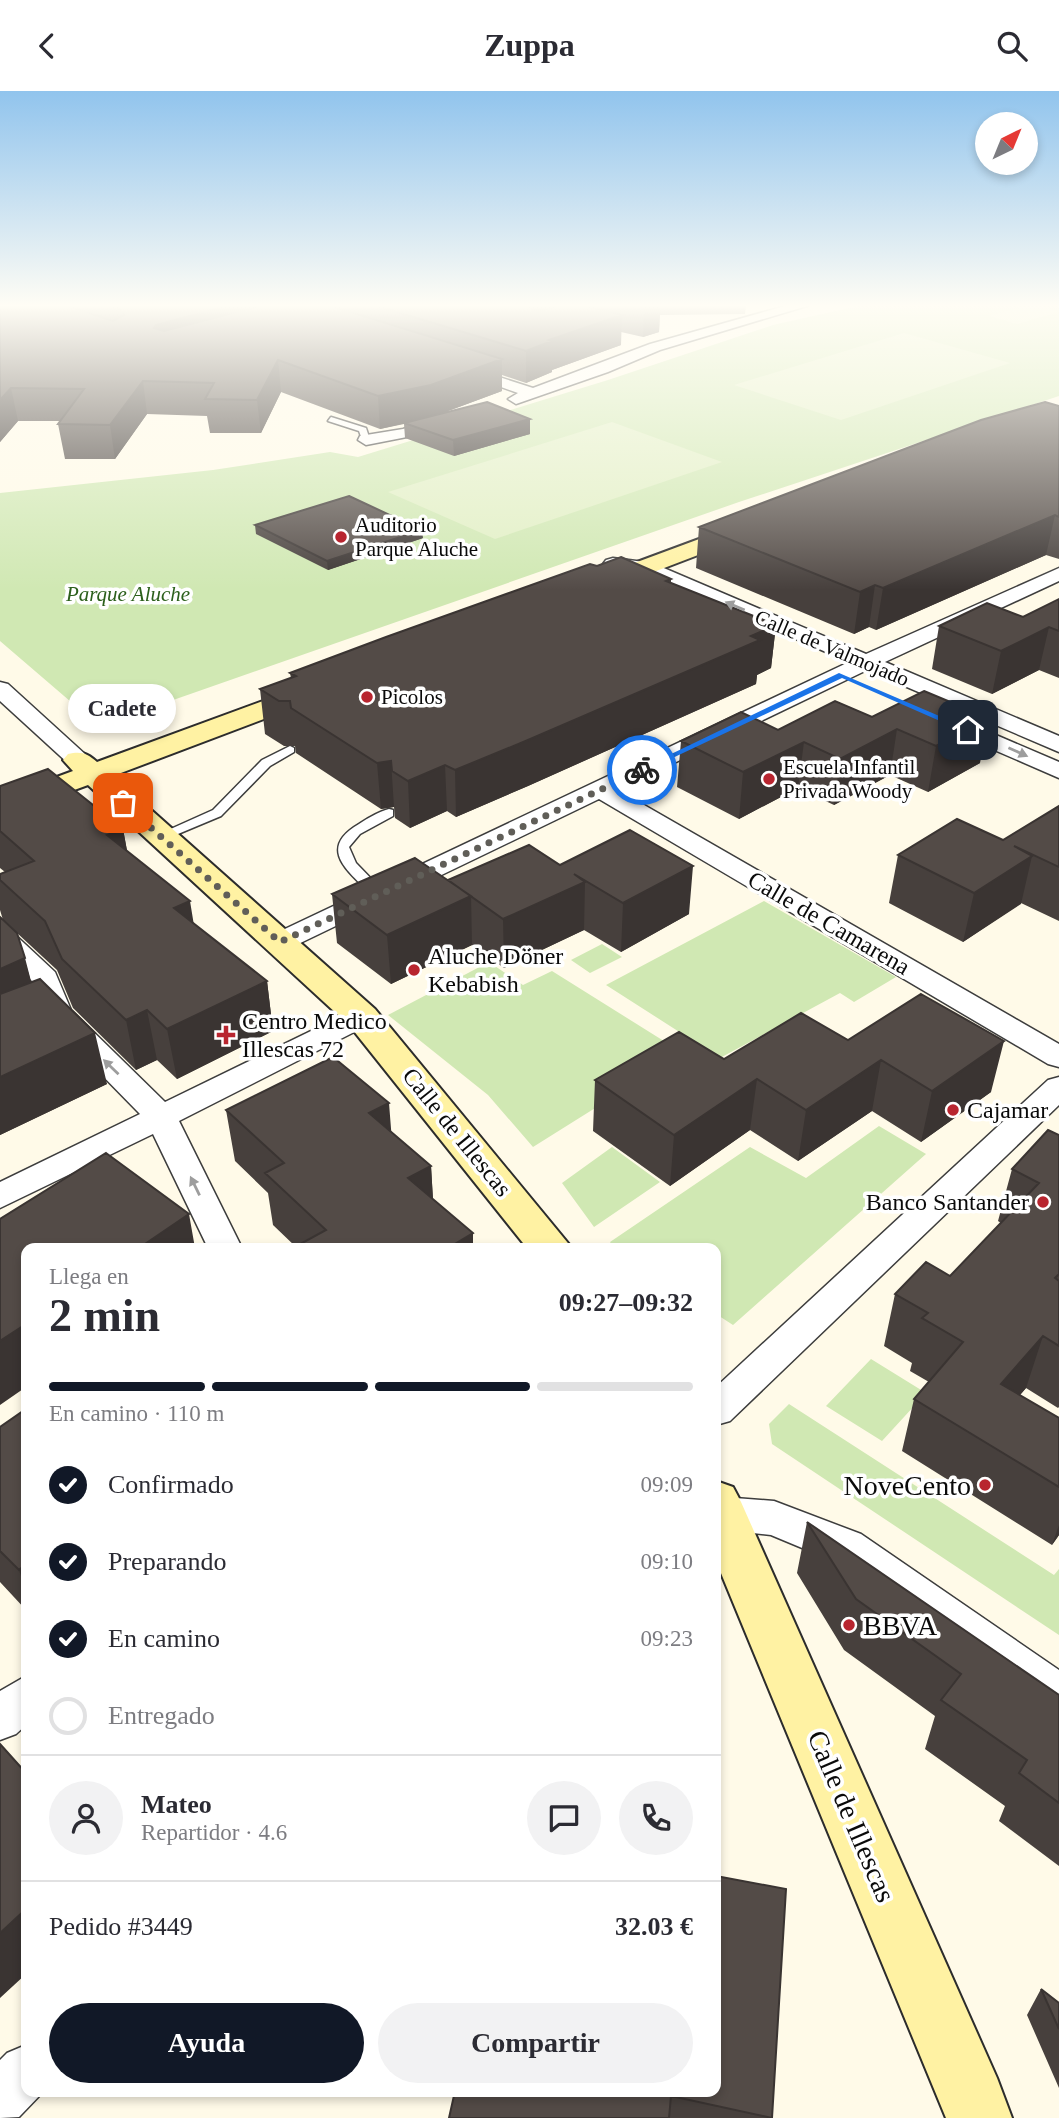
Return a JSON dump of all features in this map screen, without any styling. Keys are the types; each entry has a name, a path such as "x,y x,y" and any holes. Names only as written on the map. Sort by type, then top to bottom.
{"street":[{"path":"506,402 510,401"},
{"path":"366,440 406,433 468,414"},
{"path":"570,587 615,570 762,515 645,567 615,570"},
{"name":"Calle de Valmojado","path":"645,567 1059,745"},
{"name":"Calle de Valmojado","path":"615,570 877,690"},
{"path":"280,942 865,663 1059,574"},
{"path":"0,808 84,767 329,676"},
{"name":"Calle de Illescas","path":"0,689 362,1017 547,1243"},
{"name":"Calle de Valmojado","path":"925,712 1059,771"},
{"path":"0,788 84,767"},
{"name":"Calle de Camarena","path":"600,790 1059,1057"},
{"path":"0,936 45,978 46,1019 160,1115 223,1243"},
{"path":"0,1196 362,1017"},
{"path":"721,1406 1053,1101"},
{"name":"Calle de Illescas","path":"721,1508 774,1518 846,1547 1059,1695"},
{"name":"Calle de Illescas","path":"721,1513 979,2118"},
{"path":"0,2098 21,2077"}],"lane":[{"path":"331,419 363,431 366,440"},
{"path":"161,836 217,813 265,763 290,750"},
{"path":"380,894 348,866 341,850 343,840 355,829 389,813"}],"green space":[{"name":"Parque Aluche","path":"541,401 1045,401 739,502 99,726 0,641 0,493 213,470 330,452 358,457"},
{"path":"782,401 899,401 841,420"},
{"path":"612,422 722,462 495,539 388,492"},
{"path":"764,901 896,977 854,1002 840,993 720,1058 606,985"},
{"path":"602,944 622,957 590,973 571,960"},
{"path":"489,962 523,985 552,971 683,1053 533,1147 488,1095 388,1015"},
{"path":"879,1126 926,1154 733,1325 721,1317 721,1243 610,1242 750,1147 806,1178"},
{"path":"612,1147 660,1182 594,1227 562,1183"},
{"path":"871,1359 926,1393 882,1441 826,1406"},
{"path":"789,1404 1054,1575 1059,1569 1059,1635 772,1444 769,1424"}],"building":[{"path":"75,401 128,401 110,425 58,424"},
{"path":"487,402 530,419 453,440 404,423"},
{"path":"1045,402 1059,406 1059,517 1055,515 883,588 875,585 860,592 699,527 981,420"},
{"name":"Auditorio Parque Aluche","path":"349,496 422,530 327,561 255,525"},
{"path":"621,557 671,579 666,581 776,625 751,636 760,640 528,740 455,770 445,765 408,781 392,771 391,761 377,763 291,708 290,701 279,701 260,689 296,676 290,673 386,637 590,564 597,566"},
{"path":"1059,599 1059,631 1049,627 1001,651 939,626 987,603 1023,617"},
{"path":"924,691 989,718 936,746 897,729 840,759 804,742 743,772 681,741 741,712 778,730 835,701 872,717"},
{"path":"48,769 123,829 107,835 190,901 174,908 267,981 167,1029 147,1010 126,1020 62,959 45,921 0,880 0,874 34,861 0,831 0,786"},
{"path":"1059,806 1059,867 1014,846 1032,856 974,893 898,855 957,819 1003,840"},
{"path":"630,830 693,866 623,903 574,874 585,882 503,919 448,880 529,845 560,865"},
{"path":"415,858 471,896 387,935 332,894"},
{"path":"0,917 17,933 25,958 0,969"},
{"path":"40,979 95,1033 0,1077 0,994"},
{"path":"921,994 1004,1041 932,1091 881,1060 806,1110 757,1079 674,1135 595,1080 679,1032 724,1059 801,1013 848,1040"},
{"path":"333,1057 389,1103 369,1113 431,1166 408,1178 473,1233 456,1243 302,1243 326,1230 265,1173 284,1163 226,1110"},
{"path":"1048,1130 1059,1135 1059,1274 1055,1278 1059,1281 1059,1346 1043,1336 1001,1384 1059,1418 1059,1487 914,1399 963,1342 922,1318 928,1313 895,1294 926,1262 950,1276 1039,1183 1012,1169"},
{"path":"106,1153 189,1214 146,1243 21,1243 21,1327 0,1341 0,1219"},
{"path":"21,1412 19,1570 0,1551 0,1427"},
{"path":"807,1522 1059,1695 1059,1803 1019,1773 1027,1760 941,1700 961,1674 856,1599"},
{"path":"0,1744 21,1767 21,1914 0,1933"},
{"path":"721,1877 786,1889 772,2118 676,2097 721,2097"},
{"path":"1041,1989 1059,2003 1059,2029"},
{"path":"454,2097 671,2097 669,2118 449,2118"}],"way so far":[{"path":"123,803 280,942 642,770"}],"place":[{"name":"Auditorio Parque Aluche","path":"341,537"},
{"name":"Picolos","path":"367,697"},
{"name":"Escuela Infantil Privada Woody","path":"769,779"},
{"name":"Cadete","path":"123,803"},
{"name":"Aluche Döner Kebabish","path":"414,970"},
{"name":"Centro Medico Illescas 72","path":"226,1035"},
{"name":"Cajamar","path":"953,1110"},
{"name":"Banco Santander","path":"1043,1202"},
{"name":"NoveCento","path":"985,1485"},
{"name":"BBVA","path":"849,1625"}],"route":[{"path":"642,770 842,675 968,730"}]}
